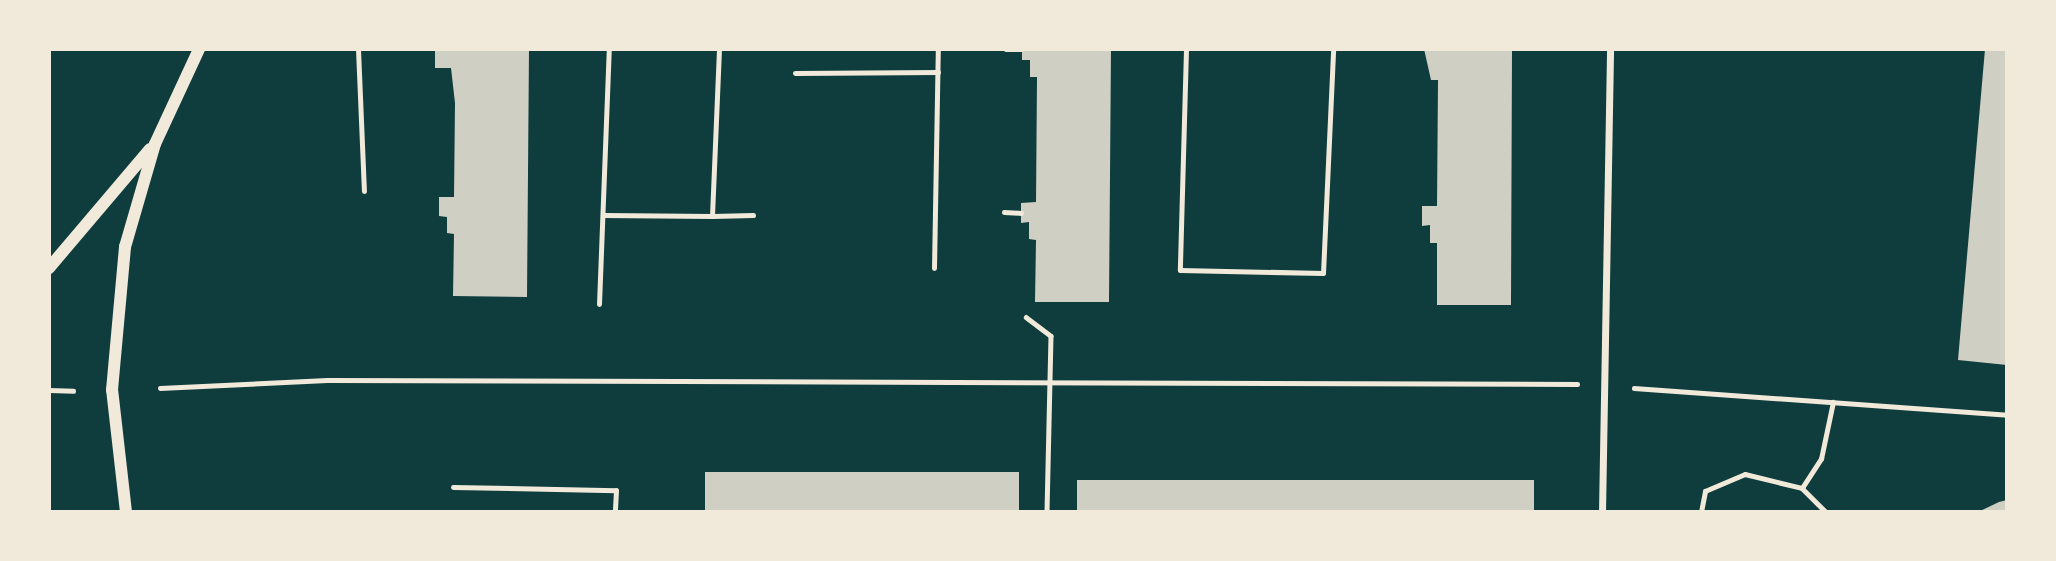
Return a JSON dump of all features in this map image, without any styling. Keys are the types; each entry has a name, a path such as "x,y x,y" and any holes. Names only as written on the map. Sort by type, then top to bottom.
{"street":[{"path":"126,512 113,427 115,340 125,247 155,144 199,49"},
{"path":"1602,512 1609,49"},
{"path":"49,268 155,144"}],"lane":[{"path":"358,49 364,191"},
{"path":"599,304 609,49"},
{"path":"934,268 938,49"},
{"path":"1186,49 1180,270 1323,273 1333,49"},
{"path":"712,215 719,51"},
{"path":"795,73 938,72"},
{"path":"603,215 753,215"},
{"path":"453,487 616,490 615,512"}],"path":[{"path":"1006,50 1022,50"},
{"path":"1004,212 1021,213"},
{"path":"1026,317 1051,335 1047,512"},
{"path":"160,388 327,380 1577,384"},
{"path":"1634,388 2007,415"},
{"path":"49,390 74,391"},
{"path":"1802,488 1821,460 1833,402"},
{"path":"1701,512 1705,491 1734,476 1802,488 1826,512"}],"building":[{"path":"435,49 529,49 527,297 453,296 454,234 447,233 447,217 439,216 439,197 454,197 455,103 451,68 435,68"},
{"path":"1022,49 1111,49 1109,302 1035,302 1036,240 1029,239 1029,222 1021,223 1021,203 1036,202 1037,77 1030,77 1030,60 1022,60"},
{"path":"1424,49 1512,49 1511,305 1437,305 1437,243 1430,243 1430,225 1422,226 1422,206 1437,206 1438,80 1431,80"},
{"path":"1985,49 2007,49 2007,365 1958,360"},
{"path":"705,472 1019,472 1019,512 705,512"},
{"path":"1077,480 1534,480 1534,512 1077,512"},
{"path":"2007,500 2007,512 1978,512 1999,502"}]}
